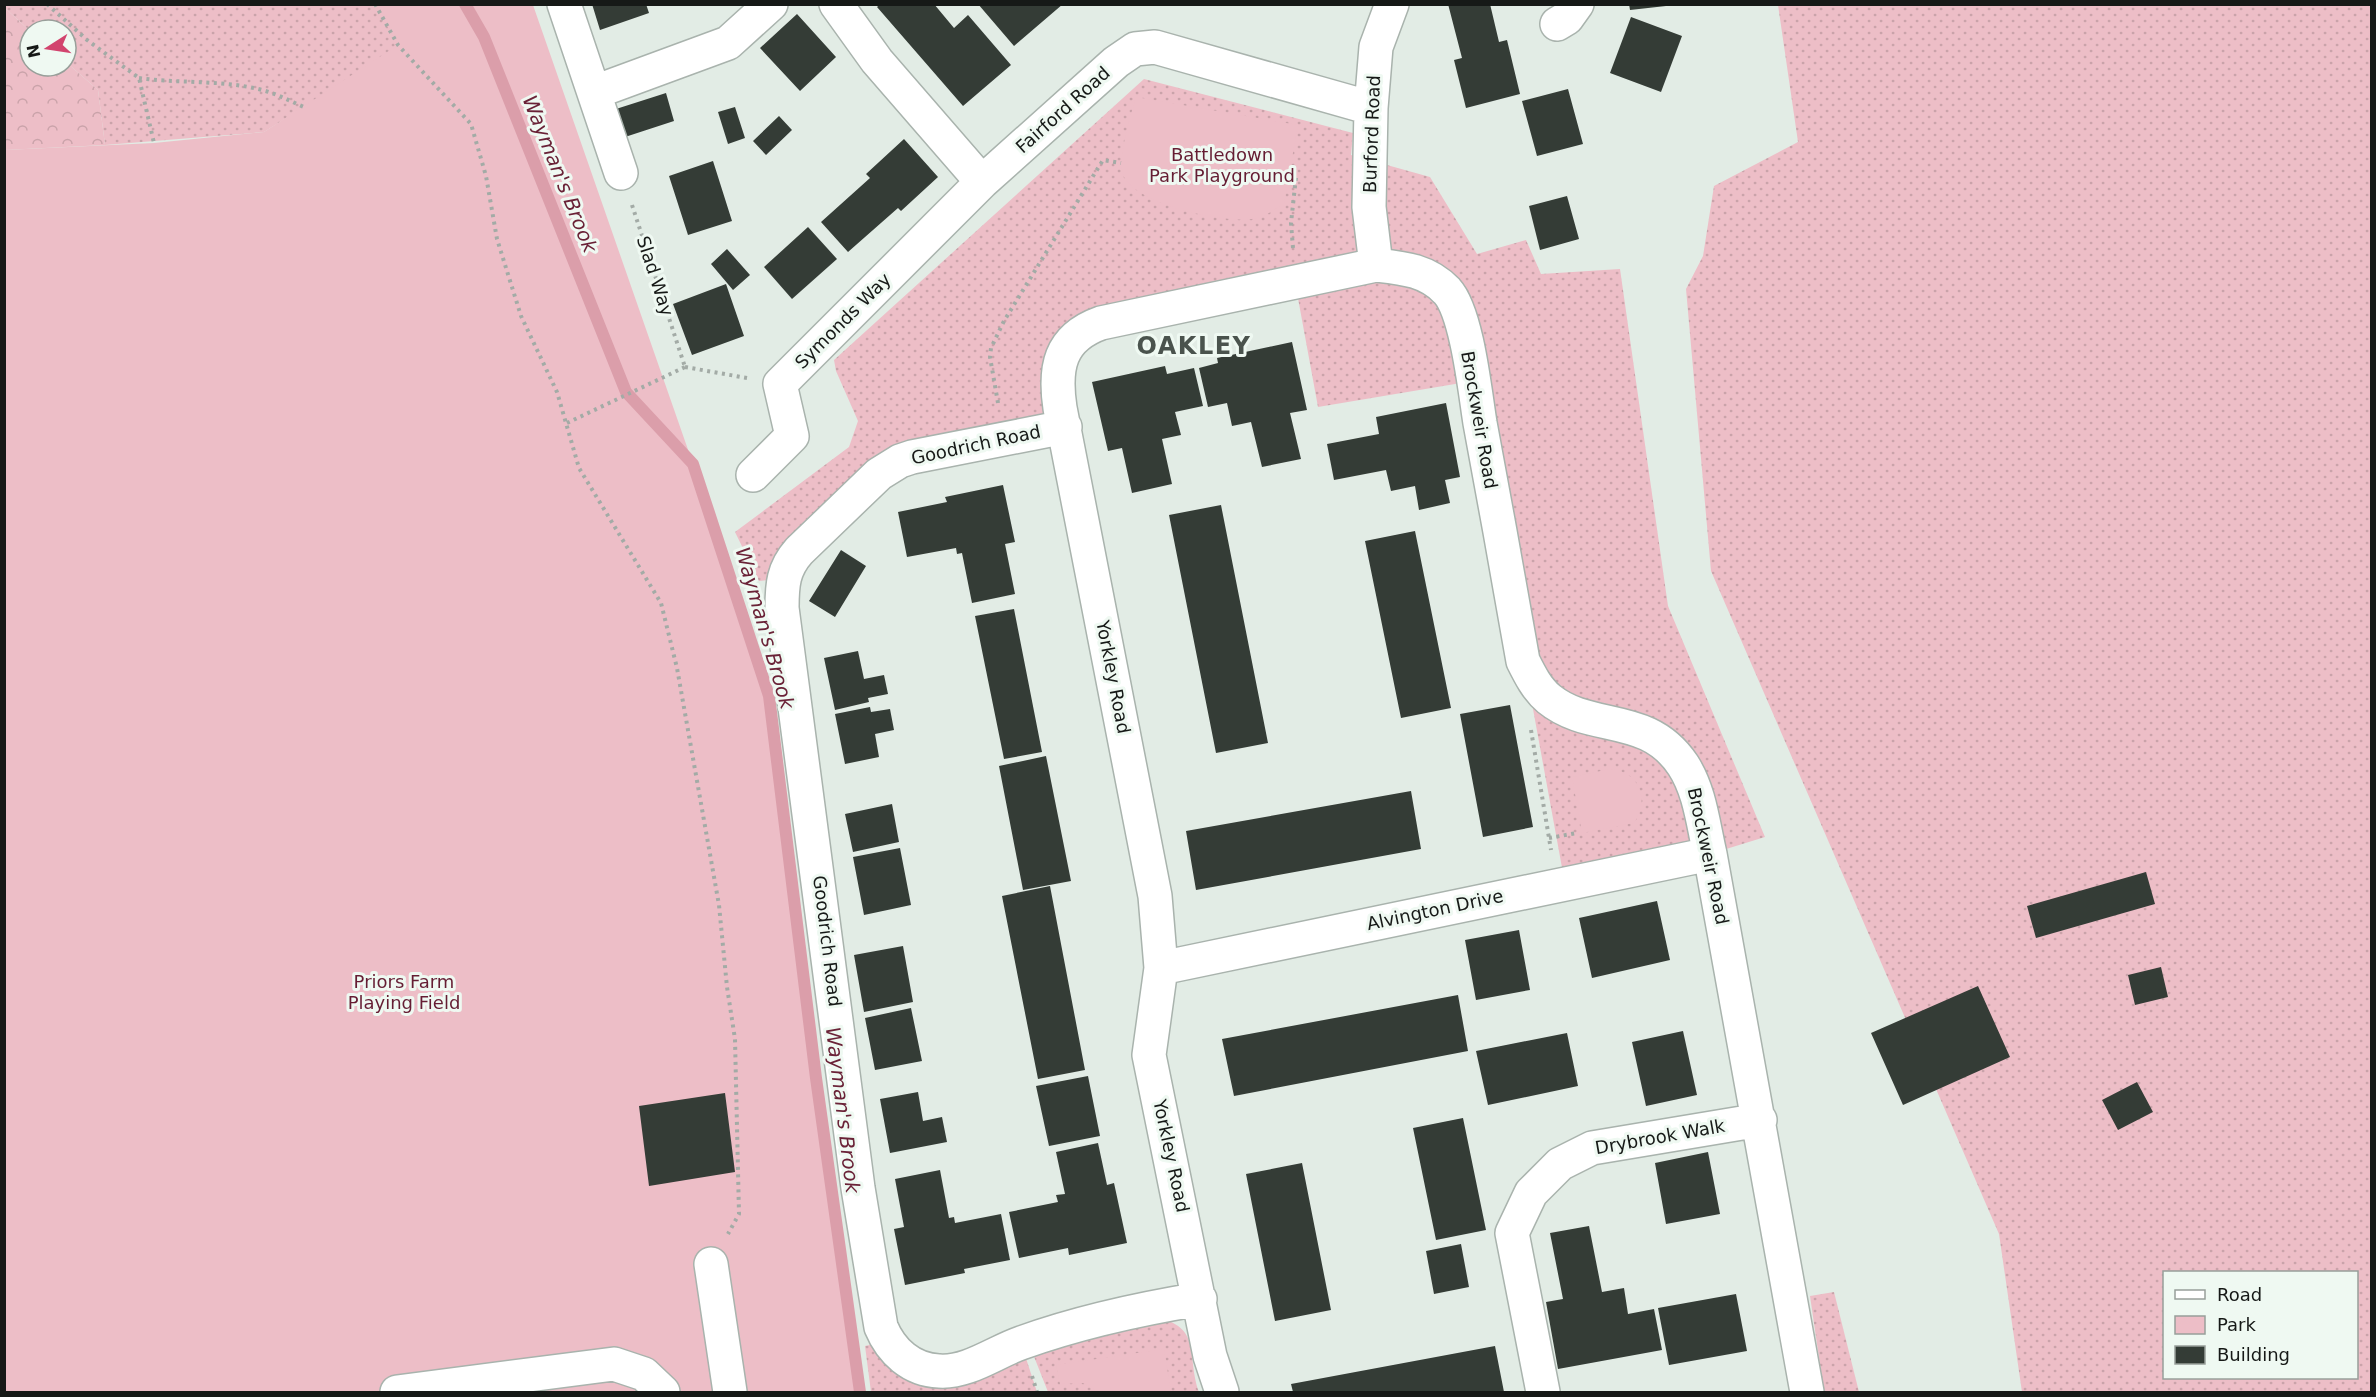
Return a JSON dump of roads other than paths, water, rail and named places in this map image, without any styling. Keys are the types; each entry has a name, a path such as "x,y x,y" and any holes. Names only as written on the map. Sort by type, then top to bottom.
{"street":[{"path":"564,4 621,173"},
{"path":"595,92 728,43 771,4"},
{"path":"836,4 877,61 982,182"},
{"name":"Burford Road","path":"1376,265 1369,207 1371,108 1376,47 1392,4"},
{"name":"Fairford Road","path":"982,182 1116,62 1135,49 1155,47 1371,108"},
{"name":"Symonds Way","path":"753,475 792,436 780,384 982,182"},
{"name":"Yorkley Road","path":"1222,1392 1210,1356 1149,1055 1161,968 1155,896 1065,427 1057,374 1063,355 1081,332 1101,322 1376,265 1414,270 1427,275 1439,285"},
{"name":"Brockweir Road","path":"1439,285 1448,293 1460,317 1523,661 1540,689 1566,710 1644,732 1672,751 1692,782 1710,854 1808,1389"},
{"name":"Goodrich Road","path":"1065,427 912,457 888,467 799,551 788,564 783,578 784,623 858,1188 881,1327 887,1341 908,1362 939,1371 957,1370 1021,1343 1085,1322 1200,1299"},
{"name":"Alvington Drive","path":"1161,968 1710,854"},
{"name":"Drybrook Walk","path":"1543,1392 1512,1233 1531,1193 1560,1164 1592,1148 1760,1120"},
{"path":"711,1264 730,1392"},
{"path":"397,1392 614,1364 644,1374 663,1392"}],"waterway":[{"name":"Wayman's Brook","path":"465,4 484,37 626,392 693,464 769,696 816,1078 860,1392"}],"district":[{"name":"OAKLEY","path":"1194,346"}],"park label":[{"name":"Battledown Park Playground","path":"1222,165"},
{"name":"Priors Farm Playing Field","path":"404,992"}]}
